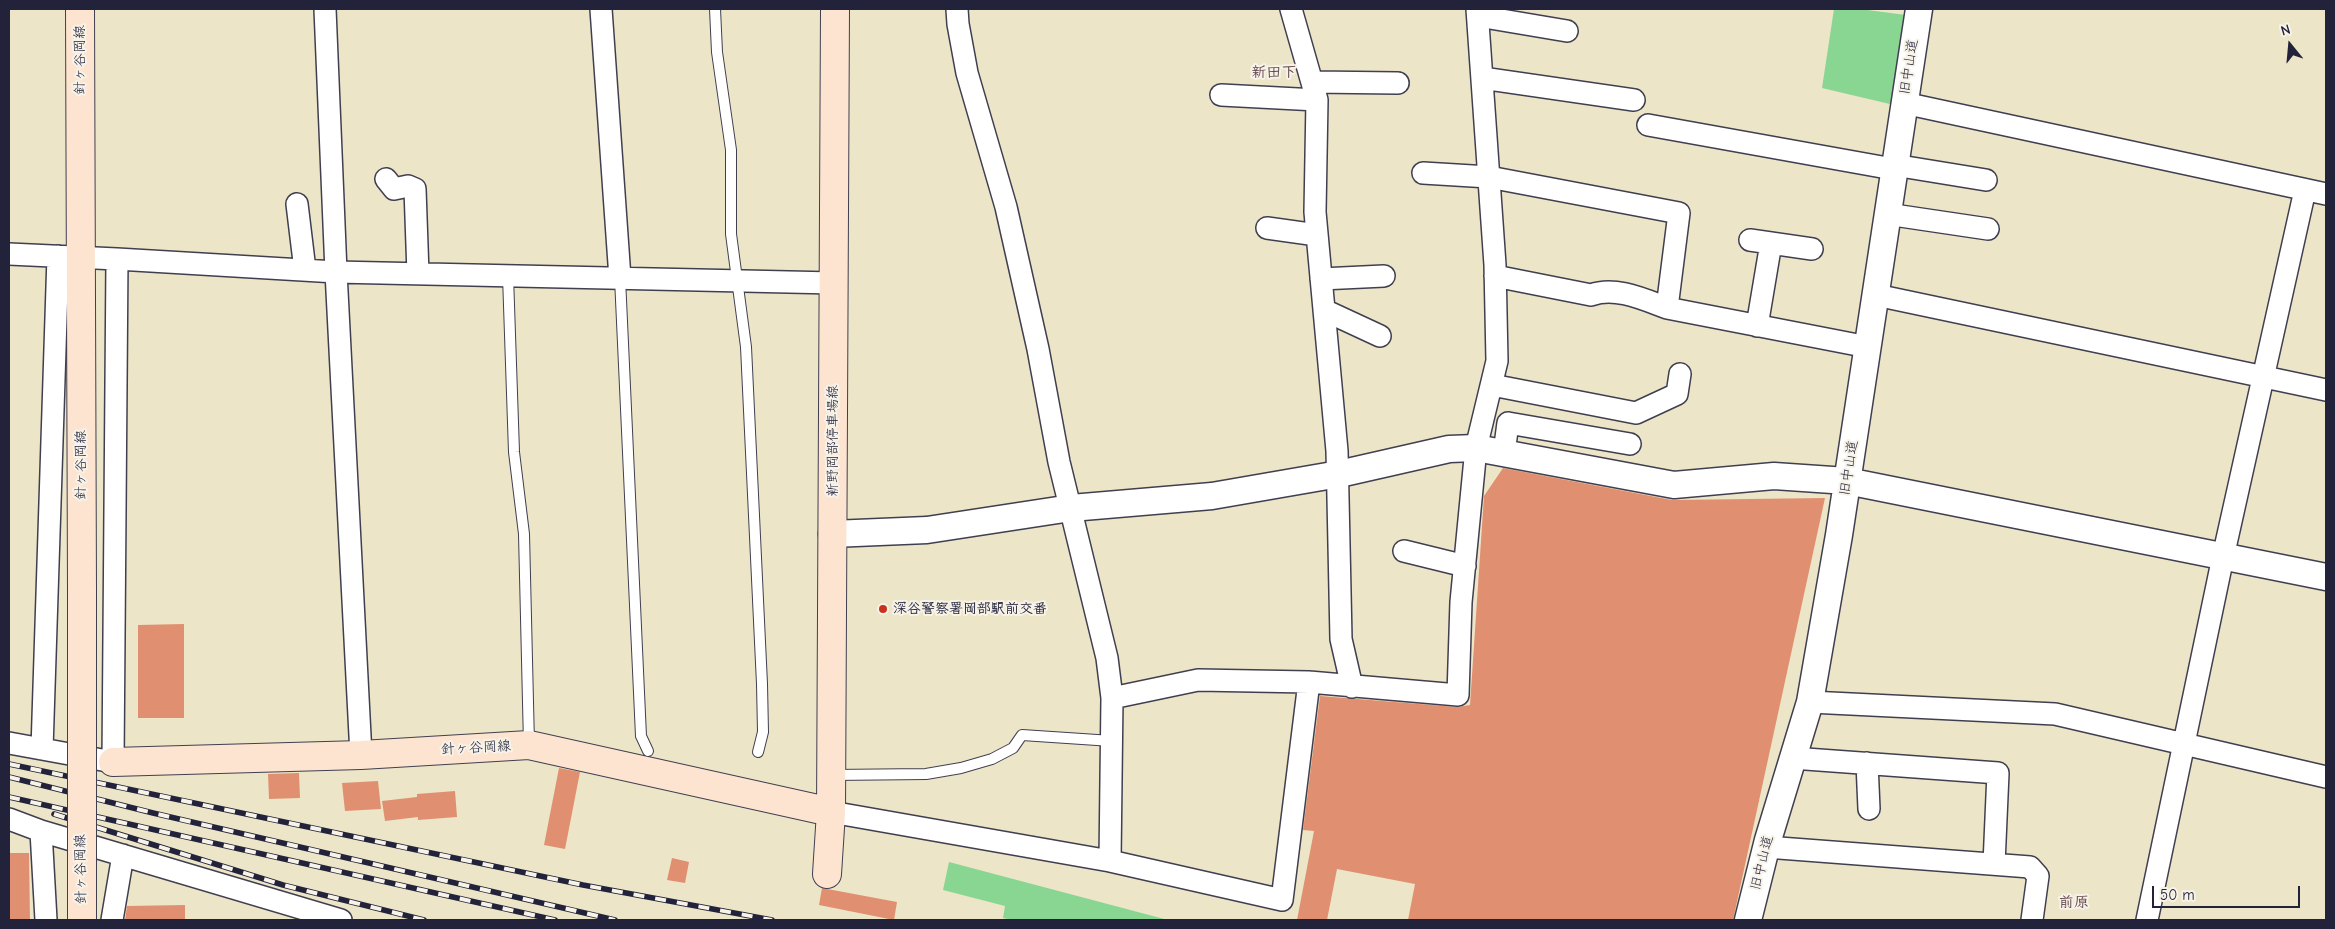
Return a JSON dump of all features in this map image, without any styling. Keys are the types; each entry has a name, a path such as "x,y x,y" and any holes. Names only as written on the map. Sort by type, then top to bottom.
{"main road":[{"name":"針ヶ谷岡線","path":"80,9 69,257 82,590 82,920"},
{"name":"新野岡部停車場線","path":"827,874 831,812 835,9"},
{"name":"針ヶ谷岡線","path":"113,762 361,754 529,745 831,812"}],"street":[{"path":"325,9 336,272 361,754"},
{"path":"601,9 620,278"},
{"path":"958,9 958,24 967,73 1006,206 1038,349 1059,462 1107,658 1112,698 1110,861"},
{"path":"1291,9 1314,91 1315,212 1339,474 1341,639 1352,687"},
{"name":"旧中山道","path":"1748,920 1766,847 1810,702 1847,481 1919,9"},
{"path":"1112,698 1198,680 1309,682 1458,695 1465,566 1476,448 1498,360 1495,276 1477,12 1567,31"},
{"path":"1482,78 1634,100"},
{"path":"1221,95 1314,91 1398,83"},
{"path":"1904,103 2326,194"},
{"path":"1648,124 1894,167 1986,180"},
{"path":"1423,173 1489,177 1679,213 1667,308"},
{"path":"386,179 394,189 408,186 415,189 418,274"},
{"path":"2147,920 2183,745 2305,190"},
{"path":"297,204 305,270"},
{"path":"1887,214 1988,229"},
{"path":"1267,228 1317,235"},
{"path":"1750,240 1812,248"},
{"path":"1756,326 1771,243"},
{"path":"9,254 117,258 336,272 834,282"},
{"path":"42,749 69,257"},
{"path":"9,743 113,762 117,258"},
{"path":"1321,279 1384,276"},
{"path":"1495,276 1591,295 1604,290 1640,298 1667,308 1868,347"},
{"path":"1876,295 2326,390"},
{"path":"1324,310 1380,336"},
{"path":"1492,385 1636,413 1677,394 1680,374"},
{"path":"1504,453 1508,423 1630,444"},
{"path":"832,534 936,529 1071,508 1212,496 1339,474 1449,449 1476,448 1674,485 1774,476 1847,481 2326,577"},
{"path":"1404,551 1465,566"},
{"path":"831,812 1110,861 1282,900 1309,682"},
{"path":"1810,702 2055,714 2326,777"},
{"path":"1792,758 1998,773 1994,864"},
{"path":"1867,763 1869,809"},
{"path":"9,819 41,831 341,920"},
{"path":"41,831 46,920"},
{"path":"1766,847 2030,867 2038,876 2032,920"},
{"path":"112,920 123,854"}],"lane":[{"path":"716,9 718,52 731,150 731,234 746,347 761,664 763,732 758,752"},
{"path":"508,276 514,452 524,534 529,745"},
{"path":"620,278 641,736 648,751"},
{"path":"831,775 926,774 961,768 992,759 1014,748 1022,735 1112,741"}],"green space":[{"path":"1834,9 1860,9 1906,15 1894,105 1822,88"},
{"path":"949,862 1168,920 1012,920 1003,918 1005,906 943,890"}],"building":[{"path":"1503,468 1672,500 1825,498 1733,920 1408,920 1415,884 1337,869 1327,920 1297,920 1314,831 1303,830 1320,696 1457,707 1470,705 1484,496"},
{"path":"184,624 184,718 138,718 138,625"},
{"path":"559,768 580,772 565,849 544,845"},
{"path":"299,773 300,798 269,799 268,774"},
{"path":"378,781 381,809 345,811 342,783"},
{"path":"455,791 457,817 418,820 418,817 385,821 382,801 417,797 417,794"},
{"path":"9,853 29,853 30,920 9,920"},
{"path":"672,858 689,862 685,883 667,880"},
{"path":"822,888 897,902 894,920 819,905"},
{"path":"185,905 185,920 125,920 127,906"}],"railway":[{"path":"9,764 583,885 772,920"},
{"path":"9,777 153,813 615,920"},
{"path":"9,797 555,920"},
{"path":"54,814 283,885 424,920"}],"place":[{"name":"深谷警察署岡部駅前交番","path":"883,609"}],"district":[{"name":"新田下","path":"1274,73"},
{"name":"前原","path":"2074,903"}]}
